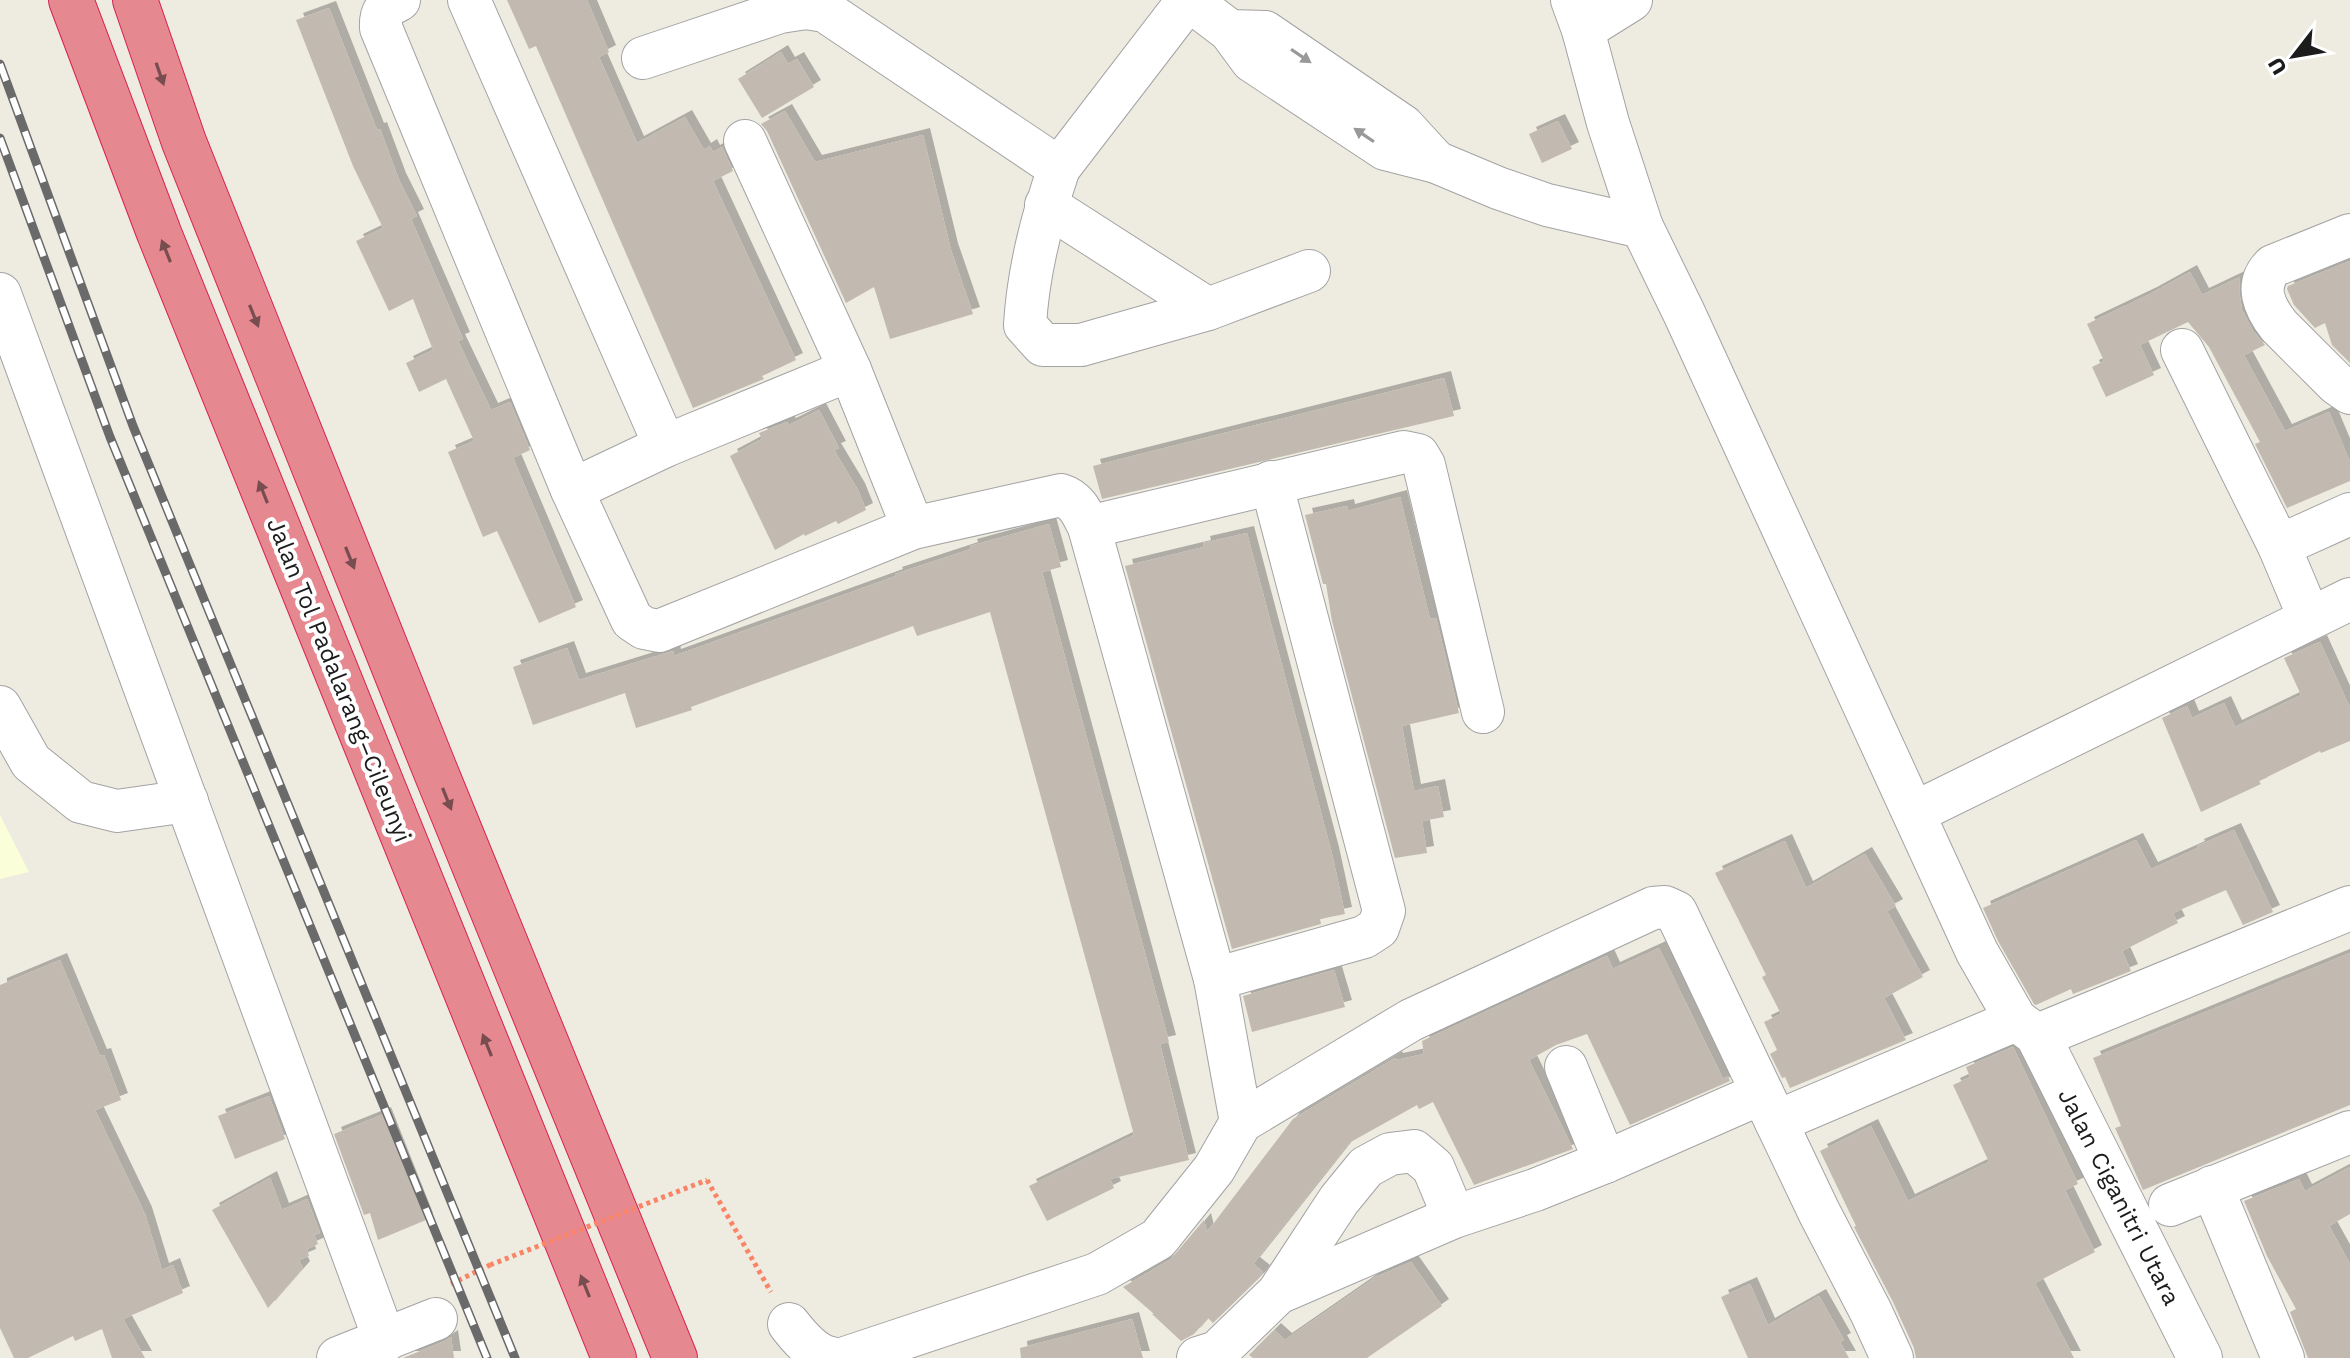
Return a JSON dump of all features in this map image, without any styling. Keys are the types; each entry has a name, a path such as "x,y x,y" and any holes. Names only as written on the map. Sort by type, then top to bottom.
{"highway":[{"name":"Jalan Tol Padalarang–Cileunyi","path":"71,0 159,233 614,1358"},
{"path":"135,0 196,171 427,751 675,1358"}],"street":[{"path":"399,0 385,7 380,18 381,28 572,490 632,620 644,628 659,631 913,528 1061,495 1071,498 1078,506 1089,527 1215,979 1241,1122"},
{"path":"469,0 665,446"},
{"path":"1309,271 1208,309 1081,345 1043,345 1025,325 1027,295 1053,187 1189,0 1230,31 1252,61 1385,149 1436,162 1547,205 1642,227"},
{"path":"1631,0 1578,15 1608,123 1642,227 1977,952 2027,1028"},
{"path":"643,58 780,12 806,8 825,11 1208,309"},
{"path":"745,141 850,370 913,528"},
{"path":"2350,235 2273,266 2265,274 2261,285 2267,308 2279,326 2350,393"},
{"path":"0,294 385,1341"},
{"path":"2182,350 2279,546 2309,617"},
{"path":"572,490 665,446 850,370"},
{"path":"1089,527 1404,452 1418,455 1424,465 1483,712"},
{"path":"1215,979 1364,937 1378,928 1384,911 1271,482"},
{"path":"2279,546 2350,514"},
{"path":"1914,813 2350,599"},
{"path":"0,707 31,762 81,802 117,811 187,801"},
{"path":"845,1358 1097,1274 1158,1239 1214,1169 1241,1122 1411,1020 1653,908 1665,907 1676,912 1892,1358"},
{"path":"1278,1293 1454,1217 1605,1162 1769,1107 2027,1028 2350,908"},
{"name":"Jalan Ciganitri Utara","path":"2027,1028 2200,1358"},
{"path":"1566,1067 1605,1162"},
{"path":"2170,1205 2350,1132"},
{"path":"1211,1356 1278,1293 1339,1200 1366,1167 1390,1154 1414,1151 1433,1167 1454,1217"},
{"path":"2212,1187 2283,1358"},
{"path":"781,1310 801,1339 825,1358 831,1358"},
{"path":"338,1358 436,1319"}],"path":[{"path":"490,1265 707,1180 781,1310"}],"shaded area":[{"path":"0,815 29,872 0,879"}],"building":[{"path":"507,0 587,0 609,52 599,57 637,143 685,117 704,150 710,146 713,152 722,147 733,171 713,181 796,360 762,376 764,379 693,408 536,46 529,49"},
{"path":"329,8 377,130 380,129 399,180 417,216 411,219 463,339 458,341 491,410 510,402 530,450 513,458 576,607 539,623 497,531 483,537 448,452 474,441 446,379 419,392 406,363 433,350 413,299 389,311 356,241 383,228 353,166 296,20"},
{"path":"781,52 788,64 797,59 814,87 762,118 738,79"},
{"path":"785,111 815,162 923,135 951,250 973,314 890,339 874,287 846,303 767,131 761,124"},
{"path":"1558,121 1572,149 1542,163 1529,134"},
{"path":"2350,261 2350,363 2332,345 2325,323 2315,328 2294,305 2287,289"},
{"path":"2190,272 2202,295 2240,277 2242,310 2265,345 2244,355 2285,431 2329,412 2350,462 2350,481 2287,508 2255,444 2260,442 2209,347 2188,322 2140,345 2154,375 2106,397 2092,367 2104,361 2087,324"},
{"path":"1444,378 1454,416 1102,499 1093,466"},
{"path":"819,410 839,448 834,450 866,510 838,524 836,521 804,534 775,550 730,456 762,439 759,433 787,422 789,425"},
{"path":"1400,497 1430,619 1436,618 1459,713 1402,726 1414,791 1438,786 1444,817 1422,821 1427,853 1395,858 1332,621 1326,584 1323,584 1305,515 1347,506 1348,511"},
{"path":"1049,524 1061,567 1042,572 1169,1042 1160,1044 1189,1160 1110,1179 1114,1188 1047,1221 1029,1186 1134,1135 990,612 917,636 913,626 691,707 692,710 636,728 625,693 533,725 513,667 567,648 579,680 673,651 674,656 971,549 970,546"},
{"path":"1247,533 1345,914 1320,919 1321,924 1232,949 1125,566"},
{"path":"2320,642 2350,708 2350,741 2320,751 2259,781 2261,784 2201,812 2162,718 2187,706 2192,718 2224,703 2235,727 2301,695 2284,658"},
{"path":"2234,830 2273,912 2243,925 2226,890 2173,913 2178,923 2122,951 2131,971 2073,994 2071,989 2034,1004 1983,908 2136,840 2151,869"},
{"path":"1785,841 1806,888 1865,854 1896,906 1887,911 1923,977 1884,998 1906,1040 1790,1088 1770,1054 1777,1050 1764,1022 1781,1014 1762,977 1766,975 1715,873"},
{"path":"1659,948 1723,1079 1728,1076 1730,1081 1630,1125 1587,1034 1556,1045 1529,1060 1573,1149 1474,1185 1433,1102 1419,1109 1417,1105 1349,1143 1253,1264 1263,1272 1259,1278 1213,1323 1208,1318 1194,1334 1181,1341 1123,1287 1170,1260 1204,1220 1207,1232 1293,1119 1395,1058 1424,1054 1422,1041 1607,956 1613,969"},
{"path":"2350,953 2350,1105 2143,1190 2115,1128 2121,1126 2093,1058"},
{"path":"60,960 121,1100 95,1110 145,1214 162,1270 173,1265 183,1293 123,1319 145,1358 112,1358 102,1329 75,1341 73,1336 28,1358 14,1358 0,1328 0,985"},
{"path":"1334,970 1345,1007 1252,1032 1243,996"},
{"path":"2013,1047 2078,1184 2065,1190 2095,1252 2035,1283 2074,1358 1916,1358 1893,1302 1854,1227 1820,1151 1871,1126 1908,1201 1989,1162 1953,1085 1970,1077 1966,1067"},
{"path":"269,1096 285,1139 235,1159 218,1116"},
{"path":"384,1114 426,1220 378,1240 370,1213 364,1215 334,1134"},
{"path":"2350,1167 2350,1214 2329,1226 2350,1264 2350,1358 2308,1358 2290,1312 2296,1309 2267,1256 2244,1201 2299,1179 2305,1191"},
{"path":"270,1178 282,1210 307,1199 320,1233 314,1235 318,1244 307,1249 309,1256 299,1260 303,1268 268,1308 212,1210"},
{"path":"1411,1262 1442,1306 1367,1358 1253,1358 1249,1355 1274,1330 1285,1340 1376,1277"},
{"path":"1750,1284 1768,1325 1819,1296 1844,1340 1840,1342 1849,1358 1748,1358 1721,1297"},
{"path":"1132,1319 1143,1358 1021,1358 1020,1348"},
{"path":"451,1337 454,1358 403,1358 445,1341"}],"railway":[{"path":"0,64 133,426 515,1358"},
{"path":"0,138 110,437 487,1358"}]}
